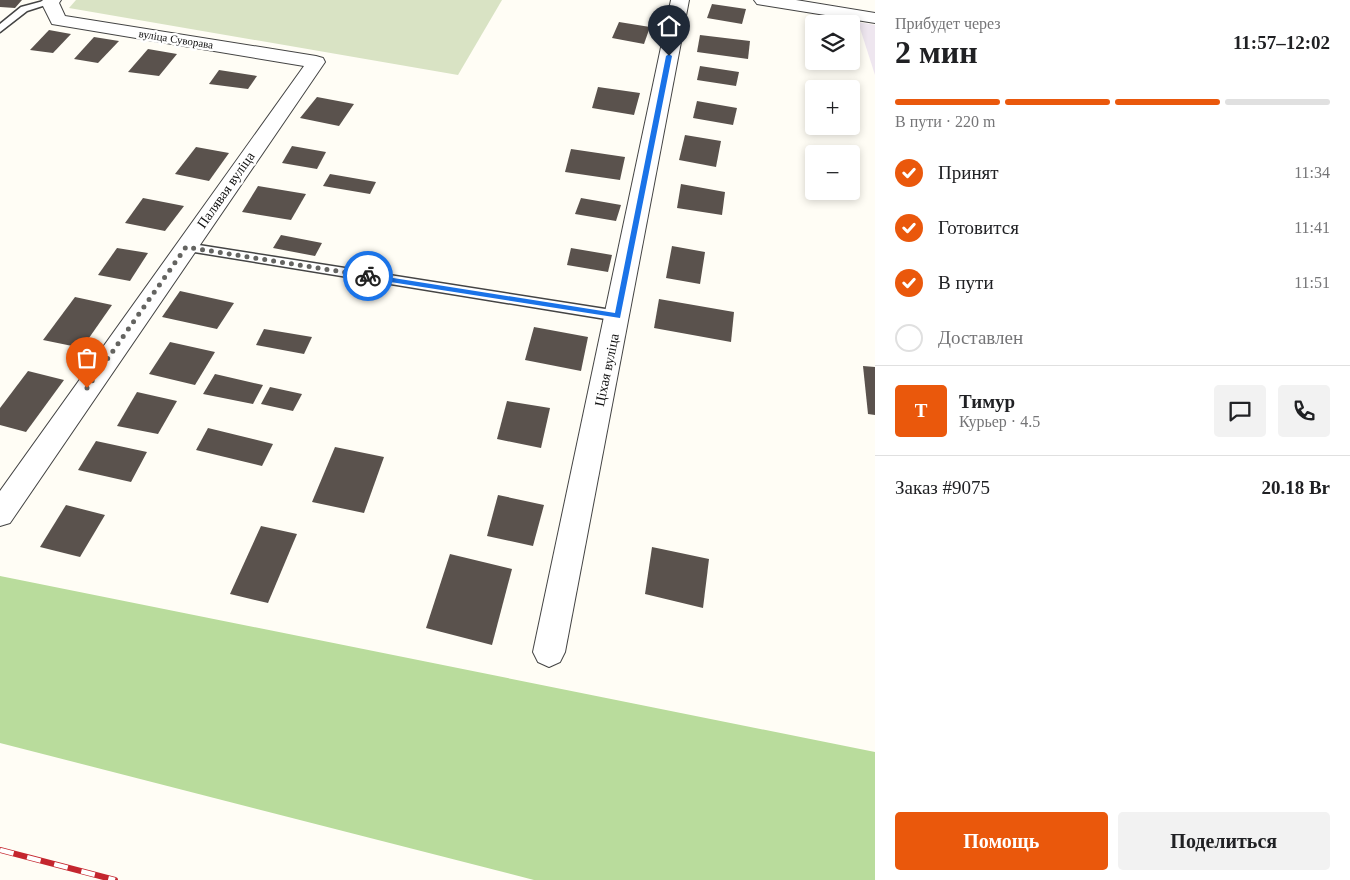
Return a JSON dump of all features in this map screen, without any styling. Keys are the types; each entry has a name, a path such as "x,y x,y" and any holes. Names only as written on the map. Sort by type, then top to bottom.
{"street":[{"name":"Ціхая вуліца","path":"549,652 680,0"},
{"path":"763,0 875,18"},
{"name":"вуліца Суворава","path":"51,1 58,20 316,62"},
{"name":"Палявая вуліца","path":"0,514 316,62"}],"lane":[{"path":"0,29 24,9 51,1"},
{"path":"186,247 618,316"}],"shaded area":[{"path":"860,22 875,25 875,75 860,28"}],"green space":[{"path":"76,0 502,0 458,75 69,8"},
{"path":"0,576 875,752 875,880 534,880 0,743"}],"building":[{"path":"0,0 22,0 15,8 0,7"},
{"path":"712,4 746,9 742,24 707,18"},
{"path":"619,22 650,27 644,44 612,38"},
{"path":"49,30 71,34 53,53 30,50"},
{"path":"700,35 750,41 748,59 697,52"},
{"path":"94,37 119,41 98,63 74,59"},
{"path":"148,49 177,54 159,76 128,72"},
{"path":"700,66 739,72 736,86 697,80"},
{"path":"219,70 257,76 248,89 209,84"},
{"path":"598,87 640,93 634,115 592,108"},
{"path":"317,97 354,104 339,126 300,118"},
{"path":"697,101 737,108 733,125 693,118"},
{"path":"685,135 721,141 716,167 679,160"},
{"path":"292,146 326,152 317,169 282,163"},
{"path":"196,147 229,153 209,181 175,174"},
{"path":"571,149 625,157 620,180 565,172"},
{"path":"330,174 376,182 370,194 323,186"},
{"path":"681,184 725,192 722,215 677,208"},
{"path":"258,186 306,194 291,220 242,212"},
{"path":"143,198 184,206 165,231 125,223"},
{"path":"581,198 621,205 616,221 575,214"},
{"path":"281,235 322,243 315,256 273,248"},
{"path":"672,246 705,252 700,284 666,278"},
{"path":"117,248 148,253 130,281 98,275"},
{"path":"571,248 612,255 608,272 567,265"},
{"path":"180,291 234,303 217,329 162,317"},
{"path":"75,297 112,305 82,348 43,340"},
{"path":"659,299 734,312 731,342 654,328"},
{"path":"534,327 588,337 581,371 525,360"},
{"path":"264,329 312,337 304,354 256,345"},
{"path":"170,342 215,352 195,385 149,374"},
{"path":"863,366 875,367 875,415 868,414"},
{"path":"28,371 64,380 26,432 0,425 0,408"},
{"path":"215,374 263,385 253,404 203,394"},
{"path":"270,387 302,394 293,411 261,404"},
{"path":"137,392 177,401 158,434 117,426"},
{"path":"507,401 550,408 541,448 497,439"},
{"path":"208,428 273,444 262,466 196,450"},
{"path":"96,441 147,452 131,482 78,470"},
{"path":"335,447 384,457 364,513 312,502"},
{"path":"498,495 544,505 533,546 487,536"},
{"path":"66,505 105,515 80,557 40,547"},
{"path":"261,526 297,534 268,603 230,594"},
{"path":"652,547 709,559 703,608 645,594"},
{"path":"450,554 512,569 492,645 426,628"}],"railway":[{"path":"0,850 115,880"}],"way so far":[{"path":"87,388 186,247 368,276"}],"route":[{"path":"368,276 618,316 669,56"}]}
